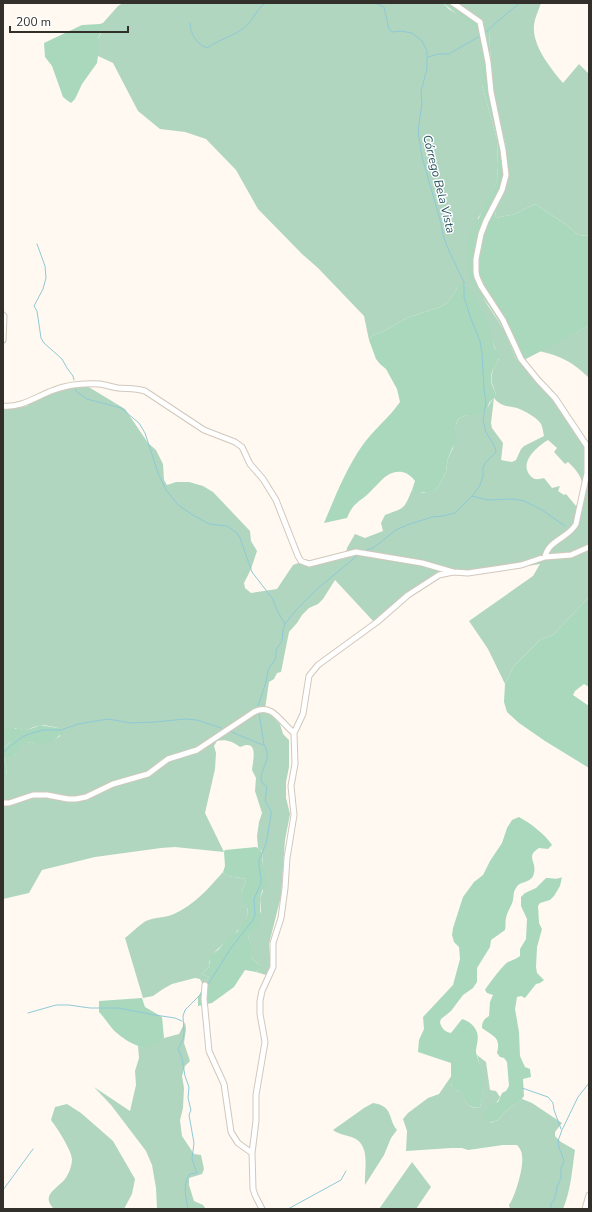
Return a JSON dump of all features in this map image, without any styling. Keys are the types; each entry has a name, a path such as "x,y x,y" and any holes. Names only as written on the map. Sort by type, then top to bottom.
{"street":[{"path":"453,3 480,22 505,168 505,181 502,190 481,234 476,259 477,277 481,286 503,320 521,359 560,405 588,447 588,473 576,524 566,536 550,545 545,557"},
{"path":"3,315 3,340"},
{"path":"3,406 12,407 22,405 41,395 74,384 100,384 117,388 134,388 144,392 204,430 235,442 242,447 250,464 271,491 276,500 298,556 303,563 317,563 356,552 422,563 453,572 468,573 521,565 545,557 572,555 589,546"},
{"path":"262,1209 253,1189 252,1153 256,1121 256,1095 265,1042 260,1014 260,1001 262,991 273,967 273,943 281,918 285,888 286,858 294,814 291,786 295,764 294,732 302,714 308,681 314,668 381,619 397,603 439,575 453,572"},
{"path":"3,803 9,803 33,795 47,795 68,799 86,797 113,784 148,774 168,759 197,750 254,712 262,709 269,710 275,714 294,732"},
{"path":"205,985 204,999 209,1052 224,1084 231,1132 238,1143 252,1153"},
{"path":"585,1209 589,1195"}],"green space":[{"path":"123,3 443,3 449,9 478,28 482,41 482,85 497,139 497,181 485,208 478,218 483,298 506,333 515,357 550,394 577,437 589,451 589,597 553,635 541,639 514,666 505,684 488,649 469,621 533,576 540,564 466,576 441,571 374,622 335,580 323,599 318,604 309,608 302,615 289,632 281,672 277,673 274,679 269,682 265,709 280,724 283,734 289,740 289,767 286,782 286,798 290,814 285,840 281,896 269,944 271,969 266,975 256,972 259,969 259,965 251,957 251,945 248,937 259,921 261,911 260,898 263,891 263,860 262,851 258,848 257,836 262,813 255,791 256,778 252,770 254,751 250,745 240,747 232,742 223,740 217,741 214,746 216,753 215,769 205,813 224,852 175,847 95,857 42,870 29,893 3,899 3,776 6,776 7,768 4,759 15,755 25,743 31,742 39,744 53,740 60,736 58,728 47,726 41,725 26,730 15,728 8,738 10,742 3,750 3,407 10,409 27,406 38,396 63,387 87,386 125,409 148,443 156,450 163,464 164,480 167,485 176,482 189,482 203,486 213,492 250,531 251,541 257,551 251,569 244,583 245,588 251,593 277,589 293,565 301,562 318,563 346,553 347,548 355,534 365,538 383,531 381,523 385,515 403,507 412,490 423,493 437,489 446,472 448,458 453,448 458,419 467,415 474,415 488,407 496,394 492,384 492,373 499,359 480,306 465,285 457,288 448,302 440,307 407,318 386,330 373,335 369,340 364,316 258,209 236,170 206,139 185,132 160,129 138,111 113,63 98,56 98,39 103,23 118,6","holes":["494,398 501,404 523,410 530,414 537,419 542,427 544,436 524,446 516,460 512,462 501,460 503,443 492,428 491,423","548,440 557,448 554,452 565,464 568,462 580,477 583,488 580,500 576,506 566,494 564,495 558,491 560,486 552,488 544,478 537,479 529,474 527,469 528,459 535,450"]},
{"path":"443,3 455,3 484,23 489,30 493,101 506,145 508,177 505,190 495,211 496,218 515,214 535,204 568,226 578,235 589,236 589,326 524,360 519,361 515,357 506,333 489,306 473,285 467,268 467,253 470,236 497,181 497,139 482,85 482,41 478,28"},
{"path":"455,3 541,3 535,20 534,31 537,45 549,66 563,83 579,64 589,74 589,236 578,235 568,226 535,204 515,214 496,218 495,211 506,158 506,145 493,101 489,30"},
{"path":"103,23 98,39 97,63 71,103 63,97 52,66 45,57 44,43 82,25"},
{"path":"463,284 475,296 480,304 495,349 498,352 499,359 491,374 496,394 495,397 484,411 458,419 456,425 455,442 448,458 446,472 437,489 424,492 412,490 415,481 410,475 402,472 392,473 384,478 351,509 347,518 324,523 341,483 356,455 366,440 400,402 397,389 386,369 376,359 369,340 373,335 386,330 407,318 440,307 448,302 457,288"},
{"path":"589,326 589,378 566,360 539,351"},
{"path":"589,597 589,687 584,684 575,691 573,695 589,706 589,768 519,723 507,712 504,702 505,684 514,666 541,639 553,635"},
{"path":"40,725 58,728 62,732 58,737 45,744 36,744 31,742 25,744 15,755 4,759 7,768 6,776 3,776 3,750 10,742 5,736 6,732 10,728 28,729"},
{"path":"519,817 537,829 552,845 548,849 539,848 533,854 532,859 535,869 533,876 531,879 520,884 515,890 507,915 505,930 491,940 490,947 477,968 477,982 473,988 463,995 451,1011 441,1019 440,1022 441,1026 447,1032 451,1033 462,1019 470,1023 476,1030 478,1038 476,1052 483,1077 483,1086 480,1107 474,1107 467,1104 461,1093 453,1089 451,1084 451,1063 418,1052 419,1040 424,1029 423,1017 453,985 460,959 459,947 454,942 452,935 463,897 474,882 483,875 502,843 507,828 512,820"},
{"path":"256,847 262,853 262,867 265,872 266,884 260,900 259,922 248,937 251,944 251,957 259,965 259,969 256,972 245,970 234,987 212,1003 198,1006 198,997 209,977 202,974 210,966 209,957 218,950 229,937 238,931 248,915 248,909 242,900 241,895 242,889 246,882 245,879 230,876 223,872 225,866 224,852 225,850"},
{"path":"223,872 230,876 245,879 246,882 243,888 242,897 248,912 244,923 218,949 209,961 210,966 202,974 209,977 203,989 200,979 195,978 172,984 153,996 143,998 125,938 146,921 171,915 188,906"},
{"path":"562,877 560,886 554,896 550,900 540,903 538,906 539,923 542,929 537,947 536,967 537,973 544,980 536,984 525,998 521,996 517,997 515,1009 519,1032 520,1056 525,1067 530,1069 531,1077 523,1079 524,1096 521,1100 506,1111 498,1120 489,1123 484,1117 483,1113 494,1103 498,1102 502,1093 506,1091 509,1086 507,1062 497,1053 497,1040 482,1028 482,1024 489,1016 490,1002 493,995 487,993 485,990 508,962 520,956 520,949 526,939 527,919 521,906 521,897 525,893 536,888 546,878 556,879"},
{"path":"142,998 145,1007 162,1017 164,1038 147,1047 133,1044 122,1037 99,1012 99,1001"},
{"path":"185,1022 186,1029 184,1043 190,1061 185,1066 182,1076 184,1088 183,1108 180,1120 182,1136 194,1154 201,1155 204,1169 202,1174 189,1178 189,1185 194,1201 203,1205 206,1209 157,1209 156,1188 152,1165 146,1151 111,1105 94,1087 130,1111 136,1085 135,1071 139,1058 138,1046 146,1047 164,1038 179,1034"},
{"path":"477,1055 486,1062 490,1090 496,1091 500,1097 497,1102 487,1110 490,1123 498,1120 506,1111 522,1099 532,1103 562,1123 555,1132 555,1136 561,1142 575,1150 570,1187 563,1209 510,1209 509,1205 516,1189 522,1167 522,1153 517,1145 503,1145 468,1150 462,1148 451,1148 406,1151 407,1131 403,1119 408,1113 428,1098 439,1094 452,1075 451,1085 461,1093 469,1106 475,1108 480,1107 482,1101 482,1081"},
{"path":"373,1103 384,1107 387,1110 397,1130 391,1138 384,1155 365,1185 366,1159 363,1147 354,1138 333,1130"},
{"path":"67,1104 81,1113 113,1141 135,1179 132,1194 124,1209 54,1209 50,1204 49,1196 66,1177 69,1172 72,1159 66,1144 51,1120 55,1107"},
{"path":"412,1162 431,1187 416,1209 379,1209"}],"waterway":[{"name":"Córrego Bela Vista","path":"190,23 195,38 200,44 207,48 245,27 265,3"},
{"name":"Córrego Bela Vista","path":"364,551 373,548 396,530 407,525 432,517 455,513 479,487 483,477 483,467 496,452 495,447 486,432 483,420 486,402 480,341 464,297 464,282 443,235 422,157 418,131 422,103 421,91 427,69 427,51 422,41 412,33 401,31 392,32 389,29 384,7 375,3"},
{"path":"486,32 520,3"},
{"path":"428,57 438,54 449,54 480,36"},
{"path":"37,244 45,266 46,278 43,289 34,306 37,311 41,338 44,343 62,359 74,380"},
{"path":"74,387 77,392 87,399 121,408 139,423 145,433 158,473 166,490 178,505 209,524 227,526 237,533 252,572 272,598 285,624"},
{"path":"472,496 488,500 513,499 524,501 542,510 565,526"},
{"name":"Córrego Bela Vista","path":"258,706 266,682 268,670 276,658 276,650 282,641 285,624 296,610 317,589 358,555"},
{"name":"Córrego Bela Vista","path":"207,986 231,948 253,920 255,915 254,899 261,883 259,860 266,844 271,815 271,811 265,801 267,787 262,783 261,778 266,763 267,751 264,745 259,713"},
{"path":"3,752 22,737 32,733 43,730 61,730 78,724 108,719 131,723 185,719 197,720 221,728"},
{"path":"229,731 263,745"},
{"name":"Córrego Bela Vista","path":"188,1209 185,1186 190,1174 197,1173 192,1159 194,1143 189,1115 191,1110 188,1098 189,1087 185,1076 182,1058 178,1049 183,1039 183,1016 185,1010 203,992"},
{"path":"28,1013 56,1005 69,1005 90,1008 118,1008 175,1018 182,1021"},
{"path":"551,1209 551,1204 554,1200 561,1178 561,1168 564,1161 558,1141 578,1097 589,1083"},
{"path":"522,1088 548,1097 553,1103 561,1129"},
{"path":"3,1190 33,1149"},
{"path":"288,1209 341,1180 346,1171"}]}
